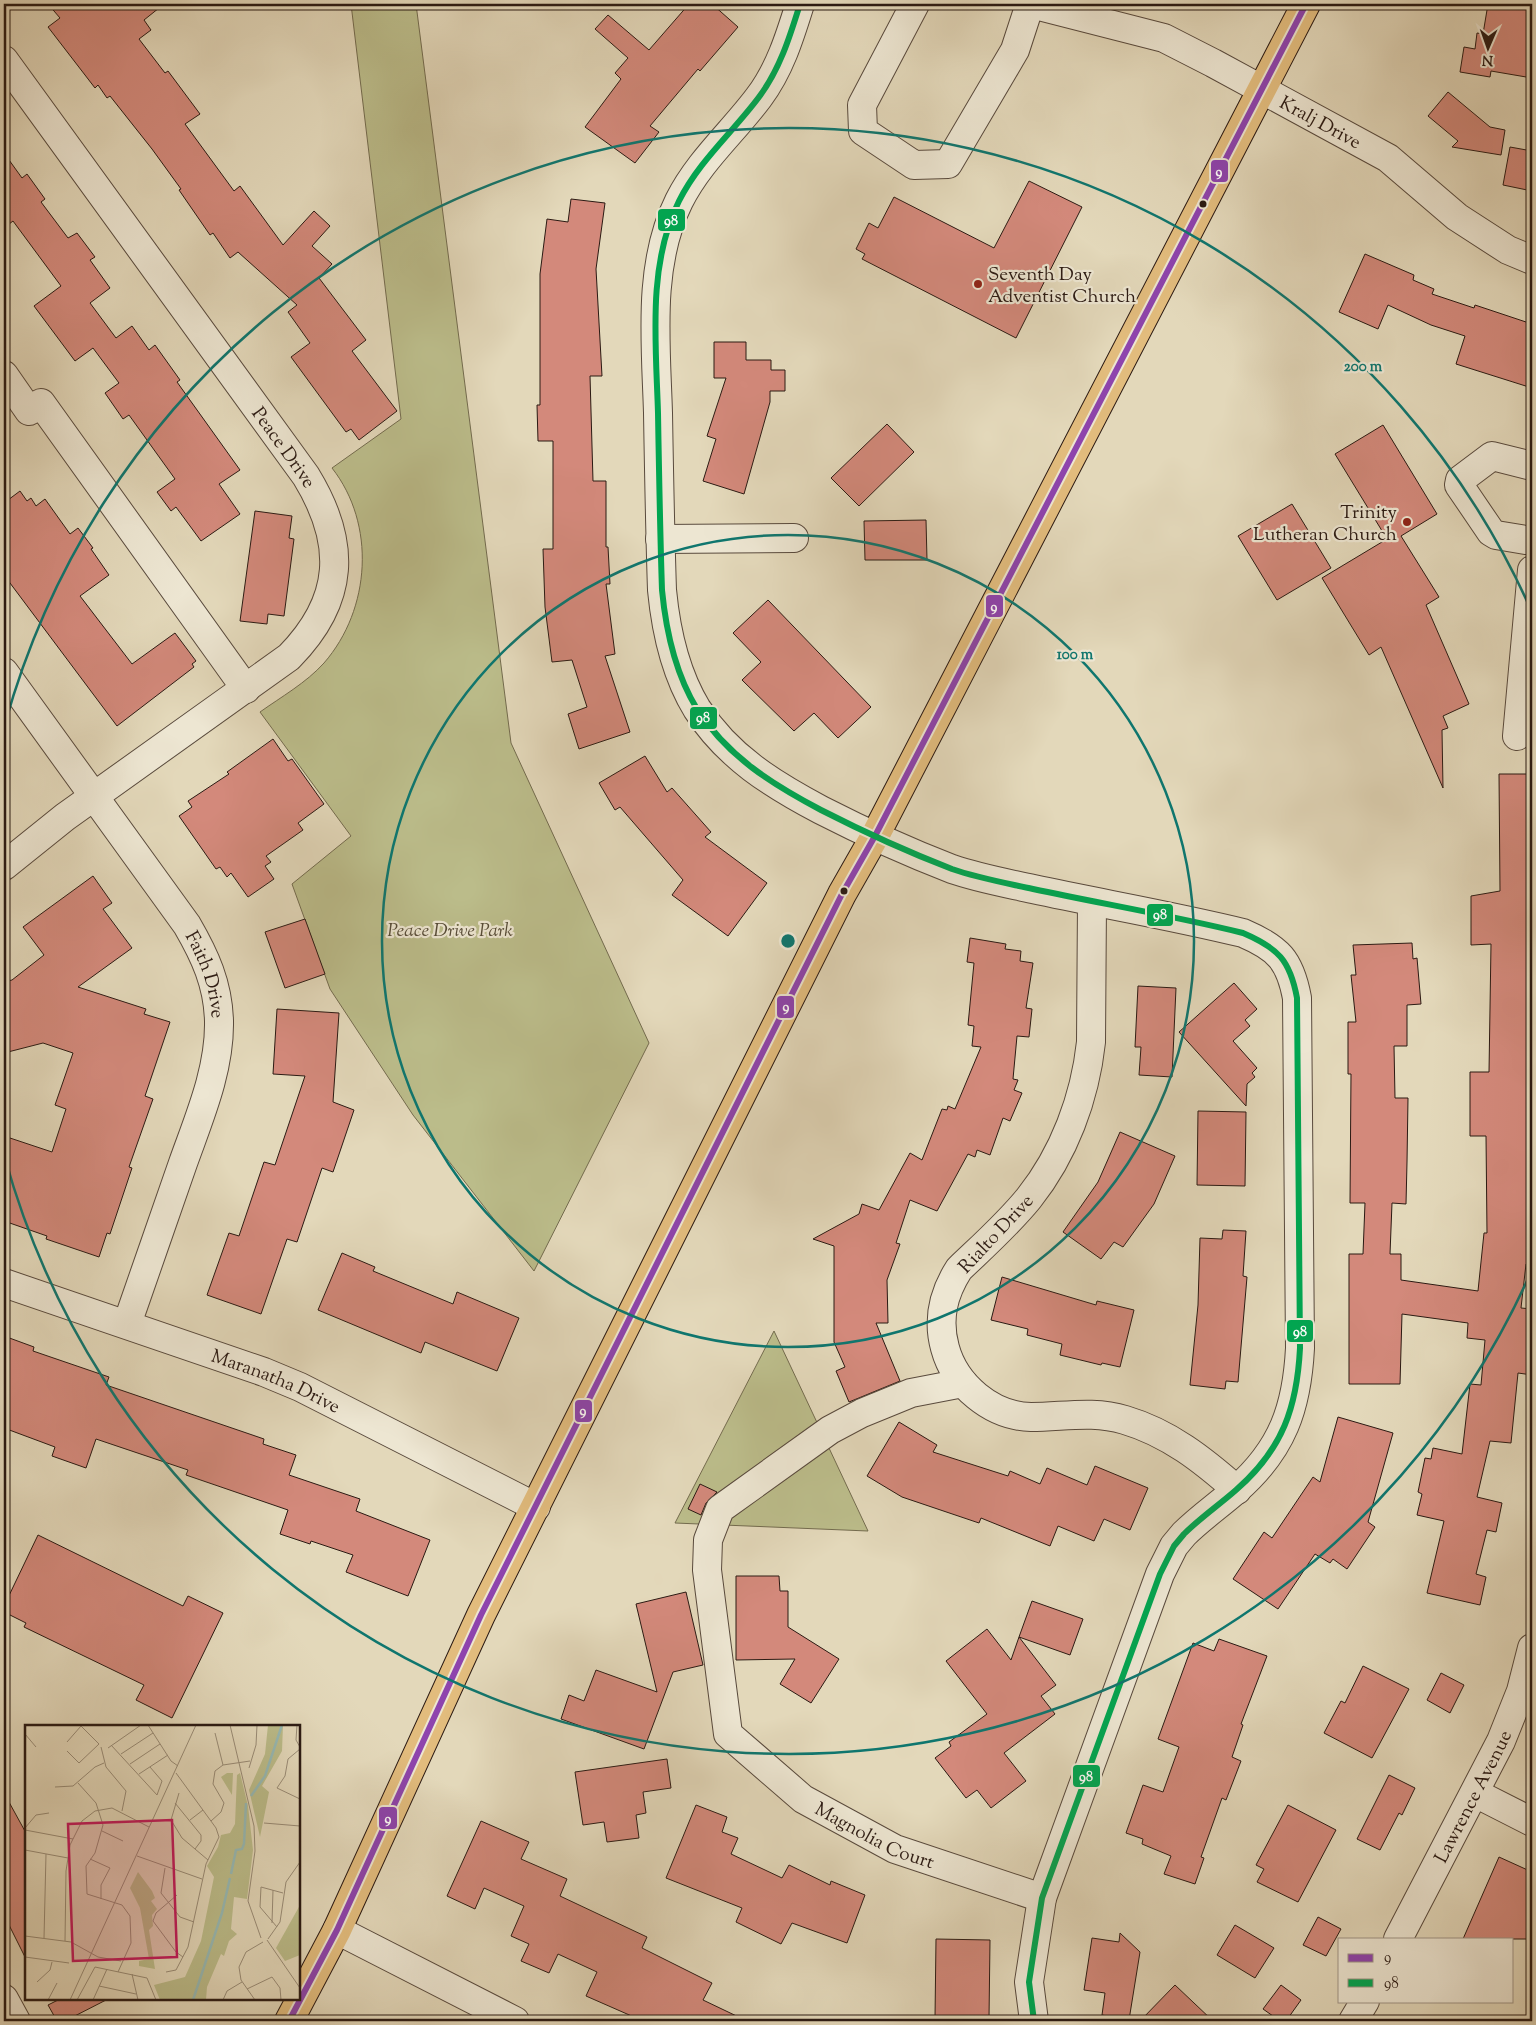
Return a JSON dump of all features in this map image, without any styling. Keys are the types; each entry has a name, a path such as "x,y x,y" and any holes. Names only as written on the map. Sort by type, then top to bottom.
{"main road":[{"path":"289,2021 337,1930 481,1616 842,894 874,836 1306,4"}],"street":[{"path":"800,4 787,45 760,96 697,171 678,202 669,226 660,269 656,327 662,590 668,633 687,689 710,726 738,757 780,788 874,836 952,869 1092,902 1243,932 1277,951 1287,964 1294,978 1297,1008 1298,1371 1296,1393 1282,1432 1255,1472 1237,1490 1184,1534 1174,1546 1160,1574 1042,1898 1029,1982 1034,2021"},
{"path":"915,4 862,104 862,131 914,166 948,164 1015,50 1031,4"},
{"name":"Kralj Drive","path":"1031,4 1164,38 1357,139 1388,158 1457,217 1508,250 1532,260"},
{"name":"Peace Drive","path":"4,60 306,476 327,516 334,550 334,567 327,605 310,635 289,657 94,798 64,817 4,866"},
{"path":"4,375 29,411 41,403 246,689"},
{"path":"1532,466 1492,456 1460,480 1459,485 1491,532 1496,535 1532,541"},
{"path":"660,539 794,538"},
{"path":"1517,736 1532,570"},
{"name":"Faith Drive","path":"4,672 187,925 202,951 212,975 219,1021 217,1043 207,1094 127,1324"},
{"name":"Rialto Drive","path":"1092,902 1091,1042 1084,1082 1069,1129 1046,1174 1030,1197 959,1269 945,1295 941,1329 944,1346 949,1362 963,1383 987,1403 1015,1414 1030,1417 1075,1413 1099,1414 1148,1428 1193,1454 1237,1490"},
{"name":"Maranatha Drive","path":"4,1283 264,1372 300,1387 536,1507"},
{"name":"Magnolia Court","path":"963,1383 910,1393 862,1413 830,1430 720,1509 708,1540 707,1570 728,1734 803,1799 895,1849 1042,1898"},
{"name":"Lawrence Avenue","path":"1399,1938 1475,1793 1512,1715 1532,1648"},
{"path":"1475,1793 1532,1822"},
{"path":"337,1930 515,2021"},
{"path":"4,1999 16,2021"},
{"path":"1353,2021 1364,2002"}],"green space":[{"name":"Peace Drive Park","path":"351,4 416,4 511,743 649,1043 534,1271 413,1115 330,989 292,884 351,836 260,712 317,670 340,641 351,618 359,592 362,566 361,540 356,514 346,490 332,468 401,419"},
{"path":"774,1331 868,1531 675,1523"}],"building":[{"path":"48,4 164,4 144,20 151,30 139,39 165,73 168,71 200,114 185,124 234,191 240,186 283,245 314,211 330,226 312,246 332,264 319,278 366,340 352,351 397,411 359,440 351,429 346,432 291,357 310,343 288,312 297,305 238,252 230,258 213,233 210,235 179,190 181,189 152,149 110,96 107,98 98,85 95,88 48,27 60,18"},
{"path":"689,4 712,4 738,27 700,71 698,69 650,126 659,132 635,163 585,127 621,79 615,73 628,58 595,29 608,15 649,50"},
{"path":"1488,4 1532,4 1532,78 1491,71 1490,77 1460,72 1464,47 1475,49 1477,33 1483,34"},
{"path":"1448,92 1490,127 1505,130 1501,155 1452,147 1458,141 1428,116"},
{"path":"1510,147 1532,151 1532,191 1503,185"},
{"path":"4,153 22,178 27,174 45,199 41,202 68,238 77,233 95,257 90,260 110,288 90,303 116,338 132,326 149,350 155,345 180,380 177,382 240,470 219,484 240,514 201,541 176,507 171,511 157,492 175,479 129,415 123,419 105,393 119,383 93,348 75,361 34,306 61,286 13,221 4,228"},
{"name":"Seventh Day Adventist Church","path":"1029,181 1082,207 1016,338 862,259 865,254 856,249 869,223 878,228 894,197 994,248"},
{"path":"571,199 605,203 596,269 602,376 590,376 593,481 606,481 606,547 608,547 610,584 606,584 615,654 605,656 630,732 579,749 568,714 587,707 572,660 552,662 545,607 543,549 553,549 553,441 538,441 537,405 540,405 540,274 547,219 568,222"},
{"path":"1365,254 1414,275 1413,280 1434,289 1432,294 1474,308 1475,305 1532,324 1532,388 1456,364 1465,336 1431,325 1388,305 1378,329 1339,312"},
{"path":"714,342 746,342 746,360 771,360 771,370 785,370 785,391 770,391 770,402 744,494 703,481 716,439 707,436 726,378 714,378"},
{"path":"887,424 914,452 859,506 831,478"},
{"path":"1383,425 1437,514 1401,536 1439,597 1426,605 1469,704 1443,716 1448,728 1442,730 1443,788 1381,647 1369,655 1322,578 1387,539 1335,454"},
{"path":"20,491 27,501 31,498 36,506 45,499 70,534 78,528 93,548 91,549 109,575 80,596 132,664 175,633 196,661 192,664 194,667 117,726 4,575 4,503"},
{"path":"1292,504 1331,568 1277,600 1238,536"},
{"path":"255,511 292,516 289,538 294,539 284,616 268,614 267,624 240,621"},
{"path":"926,520 927,560 865,560 864,521"},
{"path":"768,600 871,707 838,738 814,713 794,731 742,680 761,662 733,633"},
{"path":"273,739 288,761 292,759 324,804 298,823 303,830 266,856 271,862 265,866 274,879 248,897 231,873 227,877 220,867 216,869 179,816 192,807 188,801 229,774 227,772"},
{"path":"645,756 667,792 672,788 711,832 705,837 767,883 728,936 672,895 683,880 620,807 615,810 599,783"},
{"path":"1499,774 1532,774 1532,886 1528,886 1529,954 1532,954 1532,1265 1526,1264 1521,1308 1532,1309 1532,1375 1518,1373 1511,1443 1490,1441 1477,1497 1502,1503 1496,1532 1487,1530 1476,1574 1486,1577 1480,1605 1427,1593 1444,1521 1417,1515 1422,1494 1418,1492 1425,1458 1431,1459 1433,1448 1462,1454 1470,1384 1481,1385 1485,1340 1467,1338 1468,1323 1402,1314 1400,1384 1349,1384 1349,1254 1363,1254 1365,1203 1350,1203 1351,1074 1348,1074 1348,1022 1356,1022 1351,975 1356,975 1353,945 1412,943 1413,959 1417,958 1421,1004 1407,1005 1407,1046 1394,1046 1395,1098 1408,1098 1407,1162 1406,1204 1392,1203 1390,1254 1401,1254 1401,1280 1478,1291 1484,1233 1487,1233 1486,1136 1470,1136 1470,1072 1489,1072 1491,944 1471,945 1471,896 1500,891"},
{"path":"93,876 112,903 103,909 132,948 78,987 146,1009 144,1014 170,1022 145,1096 153,1099 129,1167 132,1168 110,1234 107,1233 99,1257 46,1239 47,1236 4,1221 4,1136 52,1152 66,1109 55,1105 73,1053 43,1043 4,1053 4,982 12,980 44,955 23,927"},
{"path":"305,919 325,974 285,988 265,932"},
{"path":"970,938 1006,944 1005,949 1021,951 1020,961 1033,963 1026,1008 1032,1009 1029,1037 1017,1036 1013,1079 1018,1080 1014,1090 1022,1093 1010,1121 1003,1118 990,1155 977,1150 975,1157 968,1154 937,1211 910,1200 896,1243 900,1244 887,1280 888,1323 876,1323 900,1381 849,1402 836,1371 845,1367 834,1342 834,1246 813,1239 859,1214 862,1204 879,1210 910,1153 922,1160 942,1109 947,1110 948,1106 955,1109 981,1047 972,1046 974,1026 968,1025 974,963 967,962"},
{"path":"1234,983 1257,1009 1245,1020 1250,1026 1233,1041 1257,1068 1252,1073 1255,1077 1247,1084 1246,1106 1179,1032"},
{"path":"1138,986 1176,988 1172,1077 1139,1075 1141,1047 1135,1047"},
{"path":"277,1009 339,1013 333,1102 354,1110 333,1172 322,1168 297,1242 287,1239 261,1314 207,1295 229,1233 239,1236 264,1162 275,1165 305,1076 273,1074"},
{"path":"1198,1111 1246,1112 1245,1186 1197,1185"},
{"path":"1120,1132 1175,1156 1154,1204 1123,1247 1114,1242 1101,1259 1063,1232 1098,1182"},
{"path":"1223,1230 1246,1231 1243,1276 1247,1277 1238,1382 1226,1381 1225,1389 1190,1385 1198,1305 1200,1238 1222,1239"},
{"path":"342,1253 375,1267 373,1271 453,1304 457,1292 519,1318 497,1371 425,1342 421,1353 318,1310"},
{"path":"1002,1277 1096,1305 1097,1301 1134,1310 1120,1367 1102,1363 1101,1365 1060,1355 1062,1344 1027,1335 1028,1329 991,1320"},
{"path":"4,1336 34,1347 33,1351 109,1377 106,1385 264,1439 263,1444 296,1455 289,1475 360,1499 356,1511 430,1540 408,1596 346,1572 353,1555 311,1541 310,1544 280,1534 288,1510 186,1475 188,1470 96,1439 86,1468 52,1456 55,1447 4,1428"},
{"path":"1338,1417 1393,1433 1368,1522 1375,1527 1347,1569 1333,1559 1330,1563 1315,1554 1278,1609 1233,1579 1264,1532 1272,1538 1313,1477 1320,1482"},
{"path":"899,1422 937,1445 933,1452 1008,1476 1010,1471 1040,1484 1047,1468 1087,1485 1095,1466 1148,1488 1130,1530 1104,1519 1094,1541 1058,1526 1050,1546 981,1518 979,1523 902,1497 867,1476"},
{"path":"700,1484 717,1492 706,1503 701,1515 688,1509"},
{"path":"38,1535 183,1606 188,1596 223,1613 172,1718 136,1700 144,1685 24,1627 26,1623 4,1612 4,1606"},
{"path":"736,1576 779,1576 780,1591 788,1591 788,1627 839,1659 811,1703 780,1684 795,1659 736,1660"},
{"path":"686,1592 703,1665 673,1672 644,1749 561,1719 569,1695 584,1701 596,1670 657,1692 636,1604"},
{"path":"1032,1601 1083,1619 1070,1655 1019,1637"},
{"path":"987,1629 1011,1660 1019,1637 1056,1685 1041,1696 1055,1714 1004,1753 1026,1781 991,1808 977,1790 966,1798 935,1758 951,1746 949,1742 987,1714 946,1661"},
{"path":"1219,1639 1267,1656 1241,1724 1243,1725 1232,1757 1241,1761 1226,1800 1222,1798 1201,1857 1204,1858 1195,1884 1164,1874 1171,1856 1142,1844 1143,1839 1126,1833 1143,1785 1163,1792 1179,1747 1158,1739 1193,1643 1214,1651"},
{"path":"1363,1666 1409,1689 1372,1758 1324,1733 1341,1701 1345,1703"},
{"path":"1441,1673 1464,1685 1450,1713 1427,1700"},
{"path":"667,1759 671,1788 643,1792 646,1813 636,1815 639,1838 607,1842 604,1822 583,1825 575,1772"},
{"path":"1389,1775 1415,1788 1402,1815 1399,1813 1380,1850 1357,1839"},
{"path":"4,1793 25,1831 25,1957 4,1915"},
{"path":"696,1805 727,1817 722,1832 738,1838 731,1854 782,1878 789,1865 830,1885 831,1881 865,1895 847,1943 792,1923 781,1944 736,1922 742,1908 666,1878"},
{"path":"1288,1805 1336,1830 1298,1902 1257,1882 1264,1869 1256,1865"},
{"path":"481,1821 529,1842 521,1859 567,1879 560,1896 647,1937 642,1948 712,1983 703,2000 747,2021 643,2021 586,1996 597,1972 558,1954 549,1973 521,1961 529,1944 511,1936 524,1906 484,1888 475,1909 447,1896"},
{"path":"1499,1857 1532,1872 1532,1939 1463,1938"},
{"path":"1318,1917 1341,1929 1326,1956 1303,1945"},
{"path":"1235,1925 1274,1948 1255,1978 1217,1955"},
{"path":"1120,1933 1140,1952 1129,2020 1102,2015 1105,1993 1084,1990 1092,1938 1119,1942"},
{"path":"936,1939 990,1940 989,2018 935,2018"},
{"path":"1175,1985 1213,2021 1140,2021"},
{"path":"1281,1985 1301,2000 1286,2021 1280,2021 1263,2009"},
{"path":"58,2000 106,2000 65,2021 57,2021 48,2005"}],"transit line":[{"name":"98","path":"800,4 779,64 773,75 749,110 706,160 687,186 669,226 662,251 658,278 655,332 662,590 669,637 677,667 689,695 709,726 752,768 785,790 837,818 919,856 972,875 1243,933 1265,944 1280,957 1291,974 1297,998 1300,1348 1291,1408 1276,1443 1265,1459 1236,1490 1184,1534 1174,1546 1160,1574 1042,1898 1029,1982 1034,2021"},
{"name":"9","path":"289,2021 337,1930 481,1615 842,894 875,836 1306,4"}],"place":[{"name":"Seventh Day Adventist Church","path":"978,284"},
{"name":"Trinity Lutheran Church","path":"1407,522"}]}
